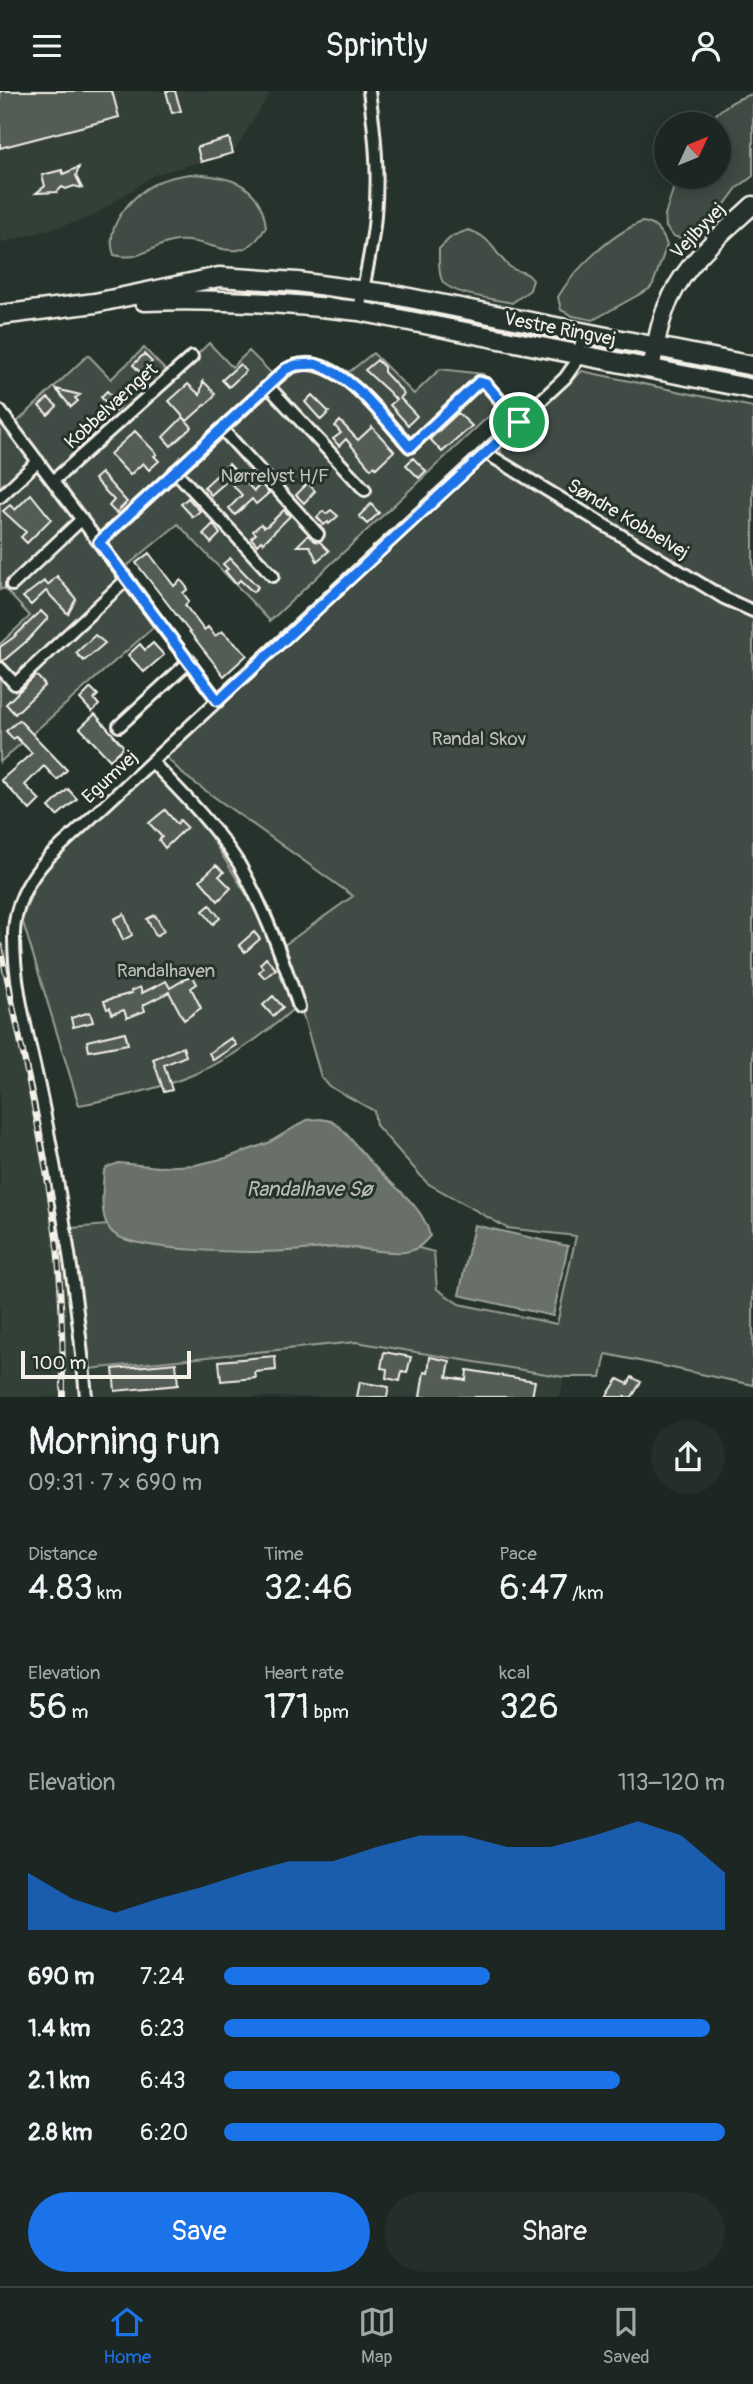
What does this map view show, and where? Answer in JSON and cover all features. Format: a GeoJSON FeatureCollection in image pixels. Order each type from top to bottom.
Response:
{"type":"FeatureCollection","features":[{"type":"Feature","properties":{"kind":"main road","name":"Vestre Ringvej"},"geometry":{"type":"LineString","coordinates":[[0,315],[95,303],[219,277],[297,282],[362,290],[753,366]]}},
{"type":"Feature","properties":{"kind":"main road","name":"Vestre Ringvej"},"geometry":{"type":"LineString","coordinates":[[95,303],[209,300],[359,311],[753,389]]}},
{"type":"Feature","properties":{"kind":"street"},"geometry":{"type":"LineString","coordinates":[[359,311],[375,218],[376,196],[377,162],[369,91]]}},
{"type":"Feature","properties":{"kind":"street","name":"Vejlbyvej"},"geometry":{"type":"LineString","coordinates":[[651,369],[669,300],[684,274],[703,251],[753,205]]}},
{"type":"Feature","properties":{"kind":"street","name":"Egumvej"},"geometry":{"type":"LineString","coordinates":[[86,1397],[70,1259],[20,997],[14,930],[26,886],[38,868],[565,378],[574,368],[580,354],[583,334]]}},
{"type":"Feature","properties":{"kind":"street","name":"Kobbelvænget"},"geometry":{"type":"LineString","coordinates":[[53,481],[192,356]]}},
{"type":"Feature","properties":{"kind":"street"},"geometry":{"type":"LineString","coordinates":[[99,542],[286,369],[296,365],[315,364],[333,369],[347,379],[410,447],[479,382],[486,384],[519,422]]}},
{"type":"Feature","properties":{"kind":"street"},"geometry":{"type":"LineString","coordinates":[[268,386],[365,490]]}},
{"type":"Feature","properties":{"kind":"street"},"geometry":{"type":"LineString","coordinates":[[0,411],[218,701]]}},
{"type":"Feature","properties":{"kind":"street"},"geometry":{"type":"LineString","coordinates":[[222,429],[318,534]]}},
{"type":"Feature","properties":{"kind":"street","name":"Søndre Kobbelvej"},"geometry":{"type":"LineString","coordinates":[[486,453],[724,598],[753,611]]}},
{"type":"Feature","properties":{"kind":"street"},"geometry":{"type":"LineString","coordinates":[[0,497],[38,461]]}},
{"type":"Feature","properties":{"kind":"street"},"geometry":{"type":"LineString","coordinates":[[175,471],[273,576]]}},
{"type":"Feature","properties":{"kind":"street"},"geometry":{"type":"LineString","coordinates":[[12,585],[82,519]]}},
{"type":"Feature","properties":{"kind":"street"},"geometry":{"type":"LineString","coordinates":[[0,668],[15,684],[127,579]]}},
{"type":"Feature","properties":{"kind":"street"},"geometry":{"type":"LineString","coordinates":[[119,726],[190,661]]}},
{"type":"Feature","properties":{"kind":"street"},"geometry":{"type":"LineString","coordinates":[[152,762],[192,803],[239,865],[274,935],[299,1007]]}},
{"type":"Feature","properties":{"kind":"shaded area"},"geometry":{"type":"Polygon","coordinates":[[[0,91],[271,91],[233,153],[154,175],[90,218],[0,243],[0,91]]]}},
{"type":"Feature","properties":{"kind":"shaded area"},"geometry":{"type":"Polygon","coordinates":[[[0,922],[53,1188],[73,1354],[79,1376],[89,1369],[356,1342],[564,1377],[560,1397],[0,1397],[0,922]]]}},
{"type":"Feature","properties":{"kind":"green space"},"geometry":{"type":"Polygon","coordinates":[[[753,94],[753,176],[737,188],[703,234],[683,239],[673,236],[666,227],[665,215],[673,189],[732,189],[732,112],[718,112],[753,94]]]}},
{"type":"Feature","properties":{"kind":"green space"},"geometry":{"type":"Polygon","coordinates":[[[190,174],[229,180],[250,191],[263,212],[266,227],[256,240],[246,248],[236,250],[177,241],[133,256],[114,255],[112,244],[116,222],[130,202],[158,182],[190,174]]]}},
{"type":"Feature","properties":{"kind":"green space"},"geometry":{"type":"Polygon","coordinates":[[[642,222],[651,224],[658,230],[667,245],[649,289],[593,320],[573,316],[561,310],[558,297],[584,264],[619,234],[642,222]]]}},
{"type":"Feature","properties":{"kind":"green space"},"geometry":{"type":"Polygon","coordinates":[[[468,230],[482,236],[510,267],[530,276],[533,280],[530,290],[512,303],[465,293],[443,282],[439,249],[452,236],[468,230]]]}},
{"type":"Feature","properties":{"kind":"green space","name":"Nørrelyst H/F"},"geometry":{"type":"Polygon","coordinates":[[[209,343],[232,367],[249,351],[272,374],[289,360],[329,362],[349,372],[373,353],[414,394],[440,369],[483,374],[507,399],[270,621],[178,524],[127,566],[164,618],[0,762],[0,644],[30,616],[4,588],[0,590],[0,415],[16,423],[88,355],[111,379],[144,348],[166,371],[188,351],[194,358],[209,343]]]}},
{"type":"Feature","properties":{"kind":"green space"},"geometry":{"type":"Polygon","coordinates":[[[582,371],[753,407],[753,607],[502,457],[500,448],[582,371]]]}},
{"type":"Feature","properties":{"kind":"green space","name":"Randal Skov"},"geometry":{"type":"Polygon","coordinates":[[[488,459],[712,596],[753,615],[753,1385],[606,1354],[601,1377],[564,1377],[356,1342],[89,1369],[72,1228],[108,1225],[112,1232],[286,1251],[338,1247],[403,1252],[419,1248],[434,1252],[437,1289],[459,1304],[557,1324],[576,1236],[507,1228],[427,1183],[376,1125],[374,1111],[329,1086],[321,1077],[283,946],[353,896],[185,776],[166,757],[488,459]]]}},
{"type":"Feature","properties":{"kind":"green space","name":"Randalhaven"},"geometry":{"type":"Polygon","coordinates":[[[152,769],[193,808],[248,897],[281,969],[292,1010],[242,1049],[193,1075],[140,1092],[79,1105],[22,919],[37,881],[57,858],[152,769]]]}},
{"type":"Feature","properties":{"kind":"water","name":"Randalhave Sø"},"geometry":{"type":"Polygon","coordinates":[[[321,1119],[340,1127],[417,1209],[430,1236],[421,1245],[404,1252],[340,1247],[271,1252],[196,1250],[169,1248],[125,1239],[108,1227],[102,1203],[104,1171],[107,1167],[119,1163],[159,1167],[195,1165],[226,1158],[268,1143],[307,1120],[321,1119]]]}},
{"type":"Feature","properties":{"kind":"water"},"geometry":{"type":"Polygon","coordinates":[[[474,1225],[568,1246],[553,1316],[459,1295],[474,1225]]]}},
{"type":"Feature","properties":{"kind":"building"},"geometry":{"type":"Polygon","coordinates":[[[0,91],[112,91],[119,117],[0,148],[0,91]]]}},
{"type":"Feature","properties":{"kind":"building"},"geometry":{"type":"Polygon","coordinates":[[[166,91],[175,91],[181,111],[172,113],[166,91]]]}},
{"type":"Feature","properties":{"kind":"building"},"geometry":{"type":"Polygon","coordinates":[[[229,138],[233,153],[201,162],[197,147],[229,138]]]}},
{"type":"Feature","properties":{"kind":"building"},"geometry":{"type":"Polygon","coordinates":[[[79,167],[76,176],[82,188],[62,187],[57,192],[36,193],[45,186],[42,175],[62,170],[63,174],[79,167]]]}},
{"type":"Feature","properties":{"kind":"building"},"geometry":{"type":"Polygon","coordinates":[[[144,354],[152,362],[141,373],[133,365],[144,354]]]}},
{"type":"Feature","properties":{"kind":"building"},"geometry":{"type":"Polygon","coordinates":[[[377,360],[404,394],[400,398],[417,416],[408,425],[390,405],[396,400],[365,370],[377,360]]]}},
{"type":"Feature","properties":{"kind":"building"},"geometry":{"type":"Polygon","coordinates":[[[240,364],[246,371],[229,387],[222,380],[240,364]]]}},
{"type":"Feature","properties":{"kind":"building"},"geometry":{"type":"Polygon","coordinates":[[[203,381],[215,393],[214,397],[187,421],[169,401],[188,384],[200,395],[203,381]]]}},
{"type":"Feature","properties":{"kind":"building"},"geometry":{"type":"Polygon","coordinates":[[[56,389],[80,395],[75,398],[78,401],[71,407],[56,389]]]}},
{"type":"Feature","properties":{"kind":"building"},"geometry":{"type":"Polygon","coordinates":[[[107,391],[121,405],[114,412],[101,397],[107,391]]]}},
{"type":"Feature","properties":{"kind":"building"},"geometry":{"type":"Polygon","coordinates":[[[312,395],[329,412],[321,420],[305,402],[312,395]]]}},
{"type":"Feature","properties":{"kind":"building"},"geometry":{"type":"Polygon","coordinates":[[[48,398],[57,406],[48,415],[39,406],[48,398]]]}},
{"type":"Feature","properties":{"kind":"building"},"geometry":{"type":"Polygon","coordinates":[[[458,413],[472,426],[442,452],[430,439],[458,413]]]}},
{"type":"Feature","properties":{"kind":"building"},"geometry":{"type":"Polygon","coordinates":[[[183,417],[192,427],[171,446],[163,437],[183,417]]]}},
{"type":"Feature","properties":{"kind":"building"},"geometry":{"type":"Polygon","coordinates":[[[340,421],[358,440],[372,427],[394,451],[376,468],[374,466],[371,469],[346,439],[339,446],[333,439],[341,433],[335,426],[340,421]]]}},
{"type":"Feature","properties":{"kind":"building"},"geometry":{"type":"Polygon","coordinates":[[[135,431],[157,454],[154,456],[159,461],[149,470],[143,463],[130,475],[110,454],[135,431]]]}},
{"type":"Feature","properties":{"kind":"building"},"geometry":{"type":"Polygon","coordinates":[[[413,458],[426,471],[419,478],[406,465],[413,458]]]}},
{"type":"Feature","properties":{"kind":"building"},"geometry":{"type":"Polygon","coordinates":[[[229,464],[254,491],[261,484],[269,493],[256,504],[252,499],[235,515],[229,508],[242,495],[228,480],[211,495],[204,487],[229,464]]]}},
{"type":"Feature","properties":{"kind":"building"},"geometry":{"type":"Polygon","coordinates":[[[101,473],[127,502],[116,513],[109,506],[114,500],[94,479],[101,473]]]}},
{"type":"Feature","properties":{"kind":"building"},"geometry":{"type":"Polygon","coordinates":[[[308,483],[315,491],[304,503],[296,495],[308,483]]]}},
{"type":"Feature","properties":{"kind":"building"},"geometry":{"type":"Polygon","coordinates":[[[31,494],[51,519],[27,543],[21,537],[26,532],[3,511],[10,505],[15,510],[31,494]]]}},
{"type":"Feature","properties":{"kind":"building"},"geometry":{"type":"Polygon","coordinates":[[[188,498],[200,511],[193,517],[181,504],[188,498]]]}},
{"type":"Feature","properties":{"kind":"building"},"geometry":{"type":"Polygon","coordinates":[[[371,504],[379,513],[367,524],[359,516],[371,504]]]}},
{"type":"Feature","properties":{"kind":"building"},"geometry":{"type":"Polygon","coordinates":[[[284,510],[290,516],[263,543],[261,541],[257,545],[251,538],[256,534],[253,531],[261,524],[267,526],[284,510]]]}},
{"type":"Feature","properties":{"kind":"building"},"geometry":{"type":"Polygon","coordinates":[[[331,510],[338,516],[324,525],[317,517],[323,511],[326,514],[331,510]]]}},
{"type":"Feature","properties":{"kind":"building"},"geometry":{"type":"Polygon","coordinates":[[[213,524],[220,534],[211,543],[203,534],[213,524]]]}},
{"type":"Feature","properties":{"kind":"building"},"geometry":{"type":"Polygon","coordinates":[[[308,535],[329,551],[317,561],[310,546],[297,546],[308,535]]]}},
{"type":"Feature","properties":{"kind":"building"},"geometry":{"type":"Polygon","coordinates":[[[149,553],[174,586],[181,580],[188,589],[183,593],[189,601],[185,605],[204,630],[208,627],[215,636],[222,631],[247,655],[224,676],[136,563],[149,553]]]}},
{"type":"Feature","properties":{"kind":"building"},"geometry":{"type":"Polygon","coordinates":[[[230,558],[258,587],[253,592],[240,580],[236,584],[225,571],[228,569],[223,564],[230,558]]]}},
{"type":"Feature","properties":{"kind":"building"},"geometry":{"type":"Polygon","coordinates":[[[57,576],[76,599],[68,614],[46,591],[31,605],[23,597],[44,581],[48,585],[57,576]]]}},
{"type":"Feature","properties":{"kind":"building"},"geometry":{"type":"Polygon","coordinates":[[[41,611],[48,618],[28,640],[3,661],[0,660],[0,647],[41,611]]]}},
{"type":"Feature","properties":{"kind":"building"},"geometry":{"type":"Polygon","coordinates":[[[95,635],[105,643],[84,661],[76,653],[95,635]]]}},
{"type":"Feature","properties":{"kind":"building"},"geometry":{"type":"Polygon","coordinates":[[[153,643],[164,655],[144,672],[128,655],[140,644],[145,650],[153,643]]]}},
{"type":"Feature","properties":{"kind":"building"},"geometry":{"type":"Polygon","coordinates":[[[35,676],[45,685],[15,714],[6,704],[35,676]]]}},
{"type":"Feature","properties":{"kind":"building"},"geometry":{"type":"Polygon","coordinates":[[[91,688],[98,695],[94,699],[99,705],[92,712],[80,699],[91,688]]]}},
{"type":"Feature","properties":{"kind":"building"},"geometry":{"type":"Polygon","coordinates":[[[95,714],[124,747],[110,760],[80,728],[95,714]]]}},
{"type":"Feature","properties":{"kind":"building"},"geometry":{"type":"Polygon","coordinates":[[[19,720],[67,770],[57,780],[44,766],[25,785],[40,800],[30,810],[1,780],[32,753],[6,731],[19,720]]]}},
{"type":"Feature","properties":{"kind":"building"},"geometry":{"type":"Polygon","coordinates":[[[68,789],[77,799],[57,816],[49,807],[68,789]]]}},
{"type":"Feature","properties":{"kind":"building"},"geometry":{"type":"Polygon","coordinates":[[[165,810],[177,824],[180,820],[187,827],[165,848],[159,840],[162,837],[149,823],[165,810]]]}},
{"type":"Feature","properties":{"kind":"building"},"geometry":{"type":"Polygon","coordinates":[[[216,865],[224,872],[219,876],[231,888],[218,901],[200,880],[216,865]]]}},
{"type":"Feature","properties":{"kind":"building"},"geometry":{"type":"Polygon","coordinates":[[[210,905],[220,918],[213,924],[203,911],[210,905]]]}},
{"type":"Feature","properties":{"kind":"building"},"geometry":{"type":"Polygon","coordinates":[[[124,914],[132,935],[123,940],[114,919],[124,914]]]}},
{"type":"Feature","properties":{"kind":"building"},"geometry":{"type":"Polygon","coordinates":[[[155,915],[164,931],[156,936],[147,919],[155,915]]]}},
{"type":"Feature","properties":{"kind":"building"},"geometry":{"type":"Polygon","coordinates":[[[254,932],[260,939],[245,952],[239,945],[254,932]]]}},
{"type":"Feature","properties":{"kind":"building"},"geometry":{"type":"Polygon","coordinates":[[[266,958],[276,969],[265,978],[259,972],[263,968],[260,964],[266,958]]]}},
{"type":"Feature","properties":{"kind":"building"},"geometry":{"type":"Polygon","coordinates":[[[192,975],[197,984],[191,988],[201,1008],[184,1020],[169,992],[143,1005],[145,1011],[127,1018],[124,1010],[112,1014],[104,1001],[132,993],[131,991],[140,987],[142,993],[166,981],[170,988],[192,975]]]}},
{"type":"Feature","properties":{"kind":"building"},"geometry":{"type":"Polygon","coordinates":[[[273,996],[283,1007],[273,1016],[263,1005],[273,996]]]}},
{"type":"Feature","properties":{"kind":"building"},"geometry":{"type":"Polygon","coordinates":[[[90,1012],[93,1022],[73,1027],[71,1018],[90,1012]]]}},
{"type":"Feature","properties":{"kind":"building"},"geometry":{"type":"Polygon","coordinates":[[[125,1032],[128,1044],[89,1051],[87,1041],[125,1032]]]}},
{"type":"Feature","properties":{"kind":"building"},"geometry":{"type":"Polygon","coordinates":[[[231,1038],[236,1045],[213,1060],[209,1053],[231,1038]]]}},
{"type":"Feature","properties":{"kind":"building"},"geometry":{"type":"Polygon","coordinates":[[[183,1047],[186,1056],[164,1065],[172,1090],[164,1092],[153,1059],[183,1047]]]}},
{"type":"Feature","properties":{"kind":"building"},"geometry":{"type":"Polygon","coordinates":[[[384,1352],[411,1357],[407,1373],[402,1372],[400,1381],[386,1378],[387,1369],[381,1368],[384,1352]]]}},
{"type":"Feature","properties":{"kind":"building"},"geometry":{"type":"Polygon","coordinates":[[[275,1356],[276,1370],[255,1372],[256,1378],[221,1381],[219,1361],[275,1356]]]}},
{"type":"Feature","properties":{"kind":"building"},"geometry":{"type":"Polygon","coordinates":[[[430,1357],[450,1361],[447,1377],[466,1380],[467,1370],[535,1381],[532,1397],[420,1397],[424,1372],[428,1373],[430,1357]]]}},
{"type":"Feature","properties":{"kind":"building"},"geometry":{"type":"Polygon","coordinates":[[[176,1363],[178,1385],[115,1391],[113,1369],[176,1363]]]}},
{"type":"Feature","properties":{"kind":"building"},"geometry":{"type":"Polygon","coordinates":[[[632,1377],[641,1382],[632,1397],[606,1397],[618,1379],[628,1384],[632,1377]]]}},
{"type":"Feature","properties":{"kind":"building"},"geometry":{"type":"Polygon","coordinates":[[[360,1382],[389,1387],[387,1397],[357,1397],[360,1382]]]}},
{"type":"Feature","properties":{"kind":"railway"},"geometry":{"type":"LineString","coordinates":[[0,946],[32,1096],[52,1209],[60,1285],[63,1397]]}},
{"type":"Feature","properties":{"kind":"route"},"geometry":{"type":"LineString","coordinates":[[315,364],[333,369],[347,379],[410,447],[479,382],[486,384],[519,422],[218,701],[99,542],[286,369],[296,365],[315,364]]}}]}
